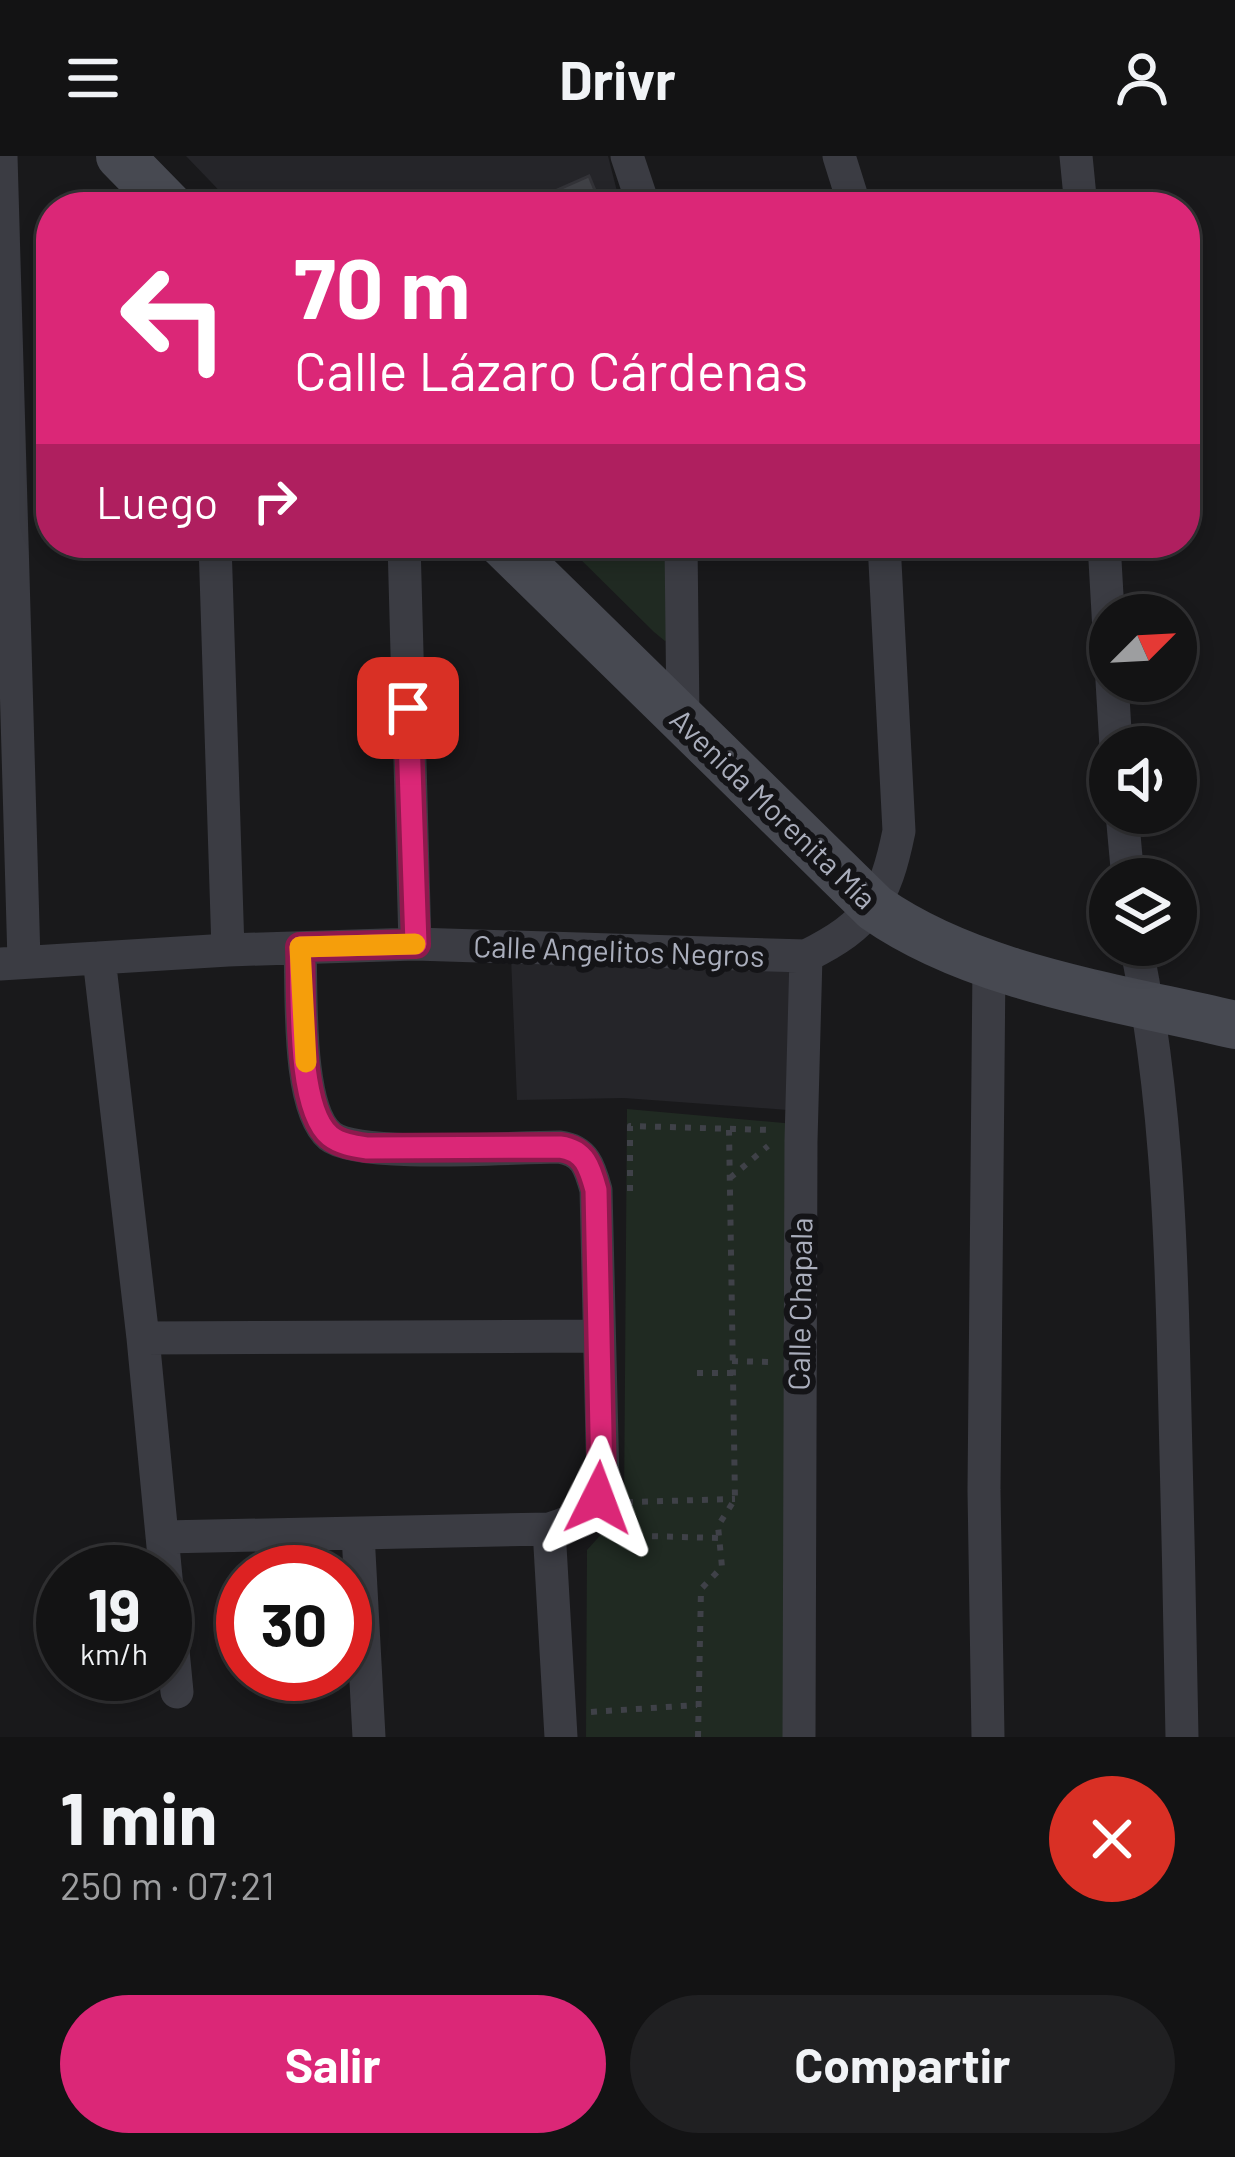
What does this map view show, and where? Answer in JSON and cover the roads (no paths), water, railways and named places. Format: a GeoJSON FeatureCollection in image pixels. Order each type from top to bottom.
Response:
{"type":"FeatureCollection","features":[{"type":"Feature","properties":{"kind":"street"},"geometry":{"type":"LineString","coordinates":[[1,156],[12,963]]}},
{"type":"Feature","properties":{"kind":"street"},"geometry":{"type":"LineString","coordinates":[[120,156],[155,192]]}},
{"type":"Feature","properties":{"kind":"street"},"geometry":{"type":"LineString","coordinates":[[627,156],[639,192]]}},
{"type":"Feature","properties":{"kind":"street"},"geometry":{"type":"LineString","coordinates":[[839,156],[850,192]]}},
{"type":"Feature","properties":{"kind":"street"},"geometry":{"type":"LineString","coordinates":[[1076,156],[1080,192]]}},
{"type":"Feature","properties":{"kind":"street"},"geometry":{"type":"LineString","coordinates":[[215,558],[227,950]]}},
{"type":"Feature","properties":{"kind":"street"},"geometry":{"type":"LineString","coordinates":[[404,558],[416,944]]}},
{"type":"Feature","properties":{"kind":"street","name":"Avenida Morenita Mía"},"geometry":{"type":"LineString","coordinates":[[517,558],[875,908],[935,945],[989,965],[1235,1025]]}},
{"type":"Feature","properties":{"kind":"street"},"geometry":{"type":"LineString","coordinates":[[681,558],[683,719]]}},
{"type":"Feature","properties":{"kind":"street"},"geometry":{"type":"LineString","coordinates":[[806,956],[854,929],[875,908],[891,872],[898,831],[885,558]]}},
{"type":"Feature","properties":{"kind":"street"},"geometry":{"type":"LineString","coordinates":[[1104,558],[1106,594]]}},
{"type":"Feature","properties":{"kind":"street","name":"Calle Angelitos Negros"},"geometry":{"type":"LineString","coordinates":[[12,963],[416,944],[806,956]]}},
{"type":"Feature","properties":{"kind":"street"},"geometry":{"type":"LineString","coordinates":[[164,1537],[549,1529],[590,1510],[602,1482],[596,1190],[586,1161],[571,1148],[367,1148],[329,1136],[319,1121],[307,1072],[300,947]]}},
{"type":"Feature","properties":{"kind":"street","name":"Calle Chapala"},"geometry":{"type":"LineString","coordinates":[[799,1737],[798,1400],[806,956]]}},
{"type":"Feature","properties":{"kind":"street"},"geometry":{"type":"LineString","coordinates":[[99,958],[165,1545]]}},
{"type":"Feature","properties":{"kind":"street"},"geometry":{"type":"LineString","coordinates":[[988,1737],[984,1466],[989,965]]}},
{"type":"Feature","properties":{"kind":"street"},"geometry":{"type":"LineString","coordinates":[[1140,966],[1163,1122],[1171,1231],[1182,1737]]}},
{"type":"Feature","properties":{"kind":"street"},"geometry":{"type":"LineString","coordinates":[[143,1338],[598,1336]]}},
{"type":"Feature","properties":{"kind":"street"},"geometry":{"type":"LineString","coordinates":[[549,1529],[574,1731]]}},
{"type":"Feature","properties":{"kind":"street"},"geometry":{"type":"LineString","coordinates":[[358,1534],[369,1737]]}}]}
